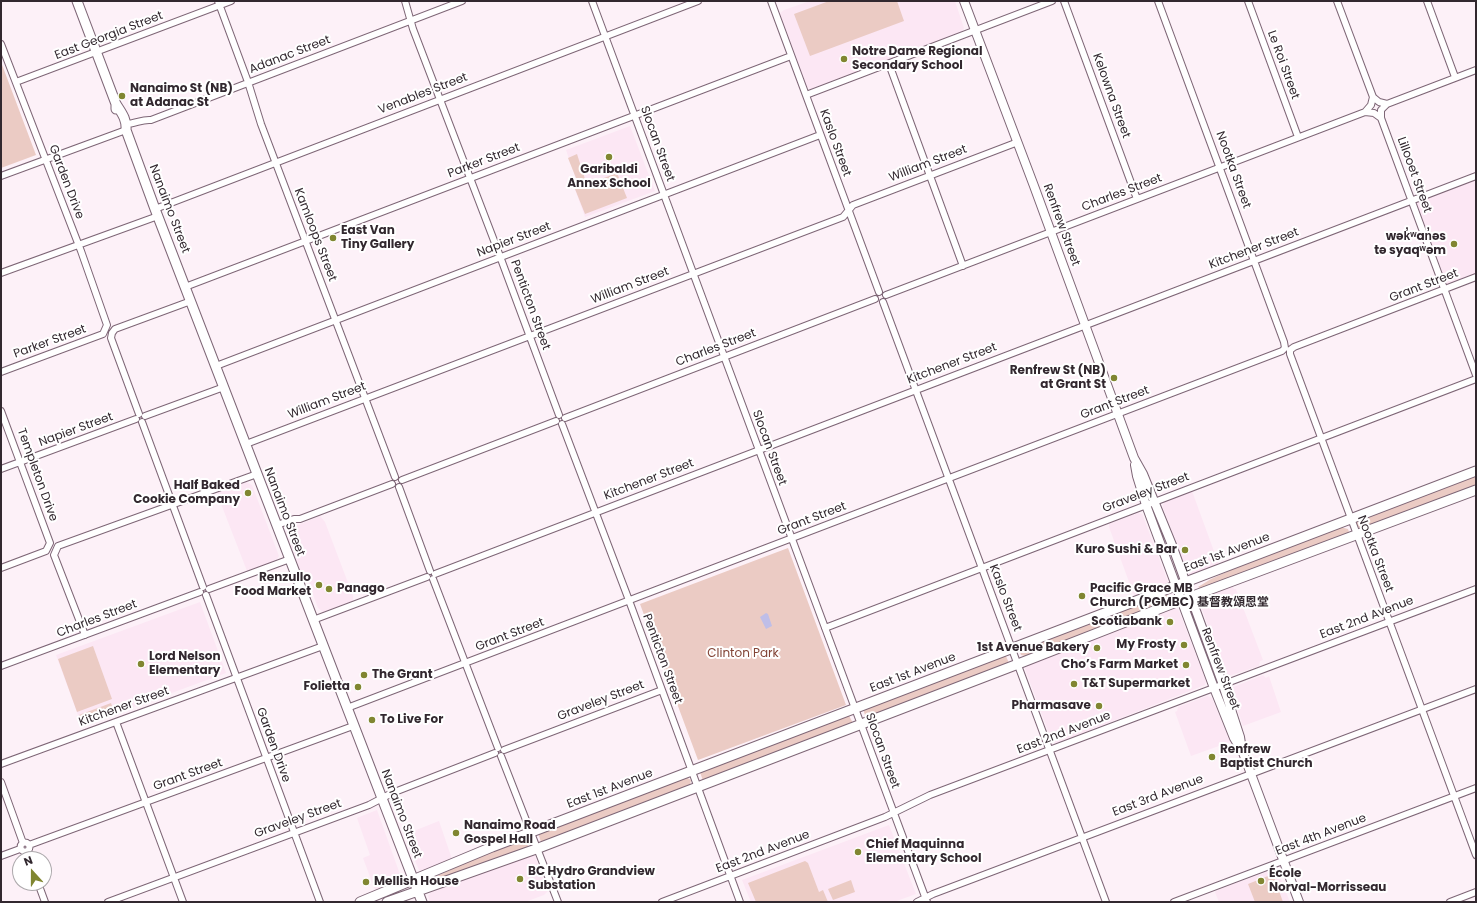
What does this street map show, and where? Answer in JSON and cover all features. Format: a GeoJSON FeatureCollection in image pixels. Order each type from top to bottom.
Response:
{"type":"FeatureCollection","features":[{"type":"Feature","properties":{"kind":"main road","name":"Nanaimo Street"},"geometry":{"type":"LineString","coordinates":[[77,1],[116,104],[120,126],[126,126],[157,212],[353,726],[422,902]]}},
{"type":"Feature","properties":{"kind":"main road","name":"East 1st Avenue"},"geometry":{"type":"LineString","coordinates":[[360,902],[492,847],[1476,471]]}},
{"type":"Feature","properties":{"kind":"main road"},"geometry":{"type":"LineString","coordinates":[[387,902],[536,849],[1182,600],[1476,490]]}},
{"type":"Feature","properties":{"kind":"street","name":"East Georgia Street"},"geometry":{"type":"LineString","coordinates":[[16,82],[97,53],[218,3],[231,1]]}},
{"type":"Feature","properties":{"kind":"street","name":"Penticton Street"},"geometry":{"type":"LineString","coordinates":[[405,1],[440,99],[530,336],[740,902]]}},
{"type":"Feature","properties":{"kind":"street","name":"Adanac Street"},"geometry":{"type":"LineString","coordinates":[[1,176],[45,160],[130,124],[144,119],[151,120],[462,1]]}},
{"type":"Feature","properties":{"kind":"street","name":"Slocan Street"},"geometry":{"type":"LineString","coordinates":[[592,1],[926,900]]}},
{"type":"Feature","properties":{"kind":"street","name":"Venables Street"},"geometry":{"type":"LineString","coordinates":[[1,273],[78,245],[275,163],[698,1]]}},
{"type":"Feature","properties":{"kind":"street","name":"Kaslo Street"},"geometry":{"type":"LineString","coordinates":[[771,1],[879,292]]}},
{"type":"Feature","properties":{"kind":"street","name":"Renfrew Street"},"geometry":{"type":"LineString","coordinates":[[964,1],[1018,142],[1117,414],[1134,458],[1155,501],[1186,582],[1223,685],[1240,736],[1242,750]]}},
{"type":"Feature","properties":{"kind":"street"},"geometry":{"type":"LineString","coordinates":[[806,95],[1052,1]]}},
{"type":"Feature","properties":{"kind":"street","name":"Kelowna Street"},"geometry":{"type":"LineString","coordinates":[[1064,1],[1137,198]]}},
{"type":"Feature","properties":{"kind":"street","name":"Nootka Street"},"geometry":{"type":"LineString","coordinates":[[1158,1],[1476,855]]}},
{"type":"Feature","properties":{"kind":"street","name":"Le Roi Street"},"geometry":{"type":"LineString","coordinates":[[1248,1],[1298,137]]}},
{"type":"Feature","properties":{"kind":"street"},"geometry":{"type":"LineString","coordinates":[[1337,1],[1373,97],[1379,102],[1387,104],[1476,70]]}},
{"type":"Feature","properties":{"kind":"street"},"geometry":{"type":"LineString","coordinates":[[1427,1],[1455,77]]}},
{"type":"Feature","properties":{"kind":"street","name":"Kamloops Street"},"geometry":{"type":"LineString","coordinates":[[218,3],[248,82],[275,163],[395,477]]}},
{"type":"Feature","properties":{"kind":"street","name":"Garden Drive"},"geometry":{"type":"LineString","coordinates":[[1,44],[78,245],[107,325],[106,330]]}},
{"type":"Feature","properties":{"kind":"street","name":"Parker Street"},"geometry":{"type":"LineString","coordinates":[[186,287],[791,56]]}},
{"type":"Feature","properties":{"kind":"street"},"geometry":{"type":"LineString","coordinates":[[889,64],[963,266]]}},
{"type":"Feature","properties":{"kind":"street","name":"Charles Street"},"geometry":{"type":"LineString","coordinates":[[1365,112],[1371,105],[1373,97]]}},
{"type":"Feature","properties":{"kind":"street","name":"Lillooet Street"},"geometry":{"type":"LineString","coordinates":[[1387,104],[1381,110],[1381,118],[1476,375]]}},
{"type":"Feature","properties":{"kind":"street","name":"Charles Street"},"geometry":{"type":"LineString","coordinates":[[886,295],[1365,112],[1374,113],[1381,118]]}},
{"type":"Feature","properties":{"kind":"street","name":"Napier Street"},"geometry":{"type":"LineString","coordinates":[[216,366],[820,135]]}},
{"type":"Feature","properties":{"kind":"street","name":"William Street"},"geometry":{"type":"LineString","coordinates":[[246,444],[843,217],[853,205],[1018,142]]}},
{"type":"Feature","properties":{"kind":"street","name":"Kitchener Street"},"geometry":{"type":"LineString","coordinates":[[313,620],[1476,176]]}},
{"type":"Feature","properties":{"kind":"street","name":"Grant Street"},"geometry":{"type":"LineString","coordinates":[[347,708],[1476,277]]}},
{"type":"Feature","properties":{"kind":"street"},"geometry":{"type":"LineString","coordinates":[[879,292],[884,292],[886,295],[886,299],[883,302],[877,302],[875,299],[875,296],[879,292]]}},
{"type":"Feature","properties":{"kind":"street","name":"Charles Street"},"geometry":{"type":"LineString","coordinates":[[402,480],[875,299]]}},
{"type":"Feature","properties":{"kind":"street","name":"Garden Drive"},"geometry":{"type":"LineString","coordinates":[[191,301],[116,329],[112,333],[112,338],[320,902]]}},
{"type":"Feature","properties":{"kind":"street","name":"Kaslo Street"},"geometry":{"type":"LineString","coordinates":[[883,302],[1106,902]]}},
{"type":"Feature","properties":{"kind":"street","name":"Parker Street"},"geometry":{"type":"LineString","coordinates":[[1,372],[103,334],[106,330]]}},
{"type":"Feature","properties":{"kind":"street","name":"Graveley Street"},"geometry":{"type":"LineString","coordinates":[[825,628],[1476,379]]}},
{"type":"Feature","properties":{"kind":"street","name":"Napier Street"},"geometry":{"type":"LineString","coordinates":[[1,469],[224,387]]}},
{"type":"Feature","properties":{"kind":"street","name":"Templeton Drive"},"geometry":{"type":"LineString","coordinates":[[1,411],[50,542],[46,551],[1,568]]}},
{"type":"Feature","properties":{"kind":"street","name":"Renfrew Street"},"geometry":{"type":"LineString","coordinates":[[1134,458],[1137,476],[1146,505],[1214,688],[1234,738],[1242,750],[1299,902]]}},
{"type":"Feature","properties":{"kind":"street"},"geometry":{"type":"LineString","coordinates":[[85,635],[54,555],[58,546],[257,474]]}},
{"type":"Feature","properties":{"kind":"street"},"geometry":{"type":"LineString","coordinates":[[392,484],[392,480],[395,477],[399,477],[402,480],[402,484],[399,487]]}},
{"type":"Feature","properties":{"kind":"street"},"geometry":{"type":"LineString","coordinates":[[277,525],[392,484]]}},
{"type":"Feature","properties":{"kind":"street"},"geometry":{"type":"LineString","coordinates":[[392,484],[395,487],[399,487]]}},
{"type":"Feature","properties":{"kind":"street"},"geometry":{"type":"LineString","coordinates":[[399,487],[431,575],[536,849],[558,902]]}},
{"type":"Feature","properties":{"kind":"street","name":"Charles Street"},"geometry":{"type":"LineString","coordinates":[[1,666],[290,559]]}},
{"type":"Feature","properties":{"kind":"street","name":"East 2nd Avenue"},"geometry":{"type":"LineString","coordinates":[[662,902],[893,812],[930,795],[1476,589]]}},
{"type":"Feature","properties":{"kind":"street","name":"Kitchener Street"},"geometry":{"type":"LineString","coordinates":[[1,764],[323,646]]}},
{"type":"Feature","properties":{"kind":"street","name":"East 3rd Avenue"},"geometry":{"type":"LineString","coordinates":[[917,902],[926,900],[931,894],[1476,688]]}},
{"type":"Feature","properties":{"kind":"street","name":"Graveley Street"},"geometry":{"type":"LineString","coordinates":[[108,902],[369,805],[381,798],[662,690]]}},
{"type":"Feature","properties":{"kind":"street"},"geometry":{"type":"LineString","coordinates":[[116,722],[183,902]]}},
{"type":"Feature","properties":{"kind":"street","name":"Grant Street"},"geometry":{"type":"LineString","coordinates":[[1,856],[353,726]]}},
{"type":"Feature","properties":{"kind":"street"},"geometry":{"type":"LineString","coordinates":[[1,782],[26,851]]}},
{"type":"Feature","properties":{"kind":"street","name":"East 4th Avenue"},"geometry":{"type":"LineString","coordinates":[[1174,902],[1476,788]]}},
{"type":"Feature","properties":{"kind":"street"},"geometry":{"type":"LineString","coordinates":[[41,891],[46,902]]}},
{"type":"Feature","properties":{"kind":"street"},"geometry":{"type":"LineString","coordinates":[[1450,902],[1476,892]]}},
{"type":"Feature","properties":{"kind":"shaded area","name":"Notre Dame Regional Secondary School"},"geometry":{"type":"Polygon","coordinates":[[[810,1],[955,1],[964,28],[962,32],[810,89],[806,86],[779,14],[784,10],[810,1]]]}},
{"type":"Feature","properties":{"kind":"shaded area"},"geometry":{"type":"Polygon","coordinates":[[[630,126],[655,191],[585,217],[574,187],[578,185],[566,150],[630,126]]]}},
{"type":"Feature","properties":{"kind":"shaded area","name":"wək̓ʷan̓əs tə syaqʷəm"},"geometry":{"type":"Polygon","coordinates":[[[1476,180],[1476,273],[1448,285],[1445,284],[1443,274],[1421,215],[1418,211],[1416,202],[1476,180]]]}},
{"type":"Feature","properties":{"kind":"shaded area"},"geometry":{"type":"Polygon","coordinates":[[[246,482],[252,485],[279,556],[276,561],[247,571],[218,496],[218,492],[246,482]]]}},
{"type":"Feature","properties":{"kind":"shaded area"},"geometry":{"type":"Polygon","coordinates":[[[1192,491],[1219,565],[1191,575],[1188,573],[1163,508],[1163,504],[1167,500],[1192,491]]]}},
{"type":"Feature","properties":{"kind":"shaded area"},"geometry":{"type":"Polygon","coordinates":[[[1138,513],[1142,514],[1143,516],[1168,582],[1166,585],[1137,597],[1133,593],[1109,524],[1138,513]]]}},
{"type":"Feature","properties":{"kind":"shaded area"},"geometry":{"type":"Polygon","coordinates":[[[320,516],[325,522],[353,596],[353,601],[323,612],[318,608],[305,573],[300,570],[286,530],[288,527],[295,524],[298,525],[320,516]]]}},
{"type":"Feature","properties":{"kind":"shaded area"},"geometry":{"type":"Polygon","coordinates":[[[1232,586],[1236,589],[1263,660],[1260,661],[1259,666],[1229,676],[1225,673],[1199,601],[1202,597],[1232,586]]]}},
{"type":"Feature","properties":{"kind":"shaded area","name":"Lord Nelson Elementary"},"geometry":{"type":"Polygon","coordinates":[[[200,602],[226,673],[82,726],[56,655],[200,602]]]}},
{"type":"Feature","properties":{"kind":"shaded area"},"geometry":{"type":"Polygon","coordinates":[[[1173,608],[1179,611],[1206,681],[1205,685],[1057,743],[1052,742],[1025,669],[1025,665],[1173,608]]]}},
{"type":"Feature","properties":{"kind":"shaded area"},"geometry":{"type":"Polygon","coordinates":[[[1263,675],[1266,678],[1269,676],[1281,712],[1243,726],[1231,688],[1263,675]]]}},
{"type":"Feature","properties":{"kind":"shaded area"},"geometry":{"type":"Polygon","coordinates":[[[1207,696],[1212,698],[1230,742],[1191,756],[1175,712],[1177,711],[1178,707],[1207,696]]]}},
{"type":"Feature","properties":{"kind":"shaded area"},"geometry":{"type":"Polygon","coordinates":[[[377,810],[402,880],[376,893],[363,858],[370,855],[357,818],[377,810]]]}},
{"type":"Feature","properties":{"kind":"shaded area"},"geometry":{"type":"Polygon","coordinates":[[[439,821],[452,859],[423,870],[419,870],[404,835],[439,821]]]}},
{"type":"Feature","properties":{"kind":"shaded area","name":"Chief Maquinna Elementary School"},"geometry":{"type":"Polygon","coordinates":[[[889,825],[916,894],[894,902],[751,902],[742,880],[889,825]]]}},
{"type":"Feature","properties":{"kind":"shaded area"},"geometry":{"type":"Polygon","coordinates":[[[529,854],[535,856],[548,891],[544,895],[525,902],[430,902],[428,896],[431,892],[529,854]]]}},
{"type":"Feature","properties":{"kind":"shaded area","name":"École Norval-Morrisseau"},"geometry":{"type":"Polygon","coordinates":[[[1275,869],[1278,872],[1290,902],[1219,902],[1215,892],[1217,890],[1275,869]]]}},
{"type":"Feature","properties":{"kind":"green space"},"geometry":{"type":"Polygon","coordinates":[[[829,1],[897,1],[904,21],[810,56],[794,14],[829,1]]]}},
{"type":"Feature","properties":{"kind":"green space"},"geometry":{"type":"Polygon","coordinates":[[[1,62],[36,155],[1,168],[1,62]]]}},
{"type":"Feature","properties":{"kind":"green space"},"geometry":{"type":"Polygon","coordinates":[[[577,154],[585,179],[584,183],[582,184],[578,183],[568,158],[577,154]]]}},
{"type":"Feature","properties":{"kind":"green space"},"geometry":{"type":"Polygon","coordinates":[[[617,173],[627,198],[585,214],[575,189],[617,173]]]}},
{"type":"Feature","properties":{"kind":"green space"},"geometry":{"type":"Polygon","coordinates":[[[1476,475],[1476,486],[1361,529],[1357,526],[1358,520],[1476,475]]]}},
{"type":"Feature","properties":{"kind":"green space"},"geometry":{"type":"Polygon","coordinates":[[[1340,527],[1348,529],[1348,534],[1213,586],[1198,587],[1211,579],[1264,555],[1340,527]]]}},
{"type":"Feature","properties":{"kind":"green space","name":"Clinton Park"},"geometry":{"type":"Polygon","coordinates":[[[788,548],[846,705],[698,760],[640,604],[788,548]]]}},
{"type":"Feature","properties":{"kind":"green space"},"geometry":{"type":"Polygon","coordinates":[[[1160,595],[1169,596],[1145,609],[1033,655],[1021,655],[1019,649],[1160,595]]]}},
{"type":"Feature","properties":{"kind":"green space"},"geometry":{"type":"Polygon","coordinates":[[[93,646],[112,699],[77,712],[58,659],[93,646]]]}},
{"type":"Feature","properties":{"kind":"green space"},"geometry":{"type":"Polygon","coordinates":[[[1005,654],[1009,663],[866,718],[863,709],[1005,654]]]}},
{"type":"Feature","properties":{"kind":"green space"},"geometry":{"type":"Polygon","coordinates":[[[111,703],[114,712],[82,724],[79,715],[111,703]]]}},
{"type":"Feature","properties":{"kind":"green space"},"geometry":{"type":"Polygon","coordinates":[[[848,714],[853,723],[703,781],[700,772],[848,714]]]}},
{"type":"Feature","properties":{"kind":"green space"},"geometry":{"type":"Polygon","coordinates":[[[686,777],[691,780],[690,785],[541,842],[538,833],[686,777]]]}},
{"type":"Feature","properties":{"kind":"green space"},"geometry":{"type":"Polygon","coordinates":[[[525,839],[529,844],[526,848],[428,884],[426,881],[472,860],[525,839]]]}},
{"type":"Feature","properties":{"kind":"green space"},"geometry":{"type":"Polygon","coordinates":[[[805,861],[808,863],[819,892],[823,890],[828,902],[756,902],[748,883],[805,861]]]}},
{"type":"Feature","properties":{"kind":"green space"},"geometry":{"type":"Polygon","coordinates":[[[1273,874],[1283,902],[1255,902],[1248,884],[1273,874]]]}},
{"type":"Feature","properties":{"kind":"green space"},"geometry":{"type":"Polygon","coordinates":[[[851,880],[855,892],[833,900],[828,889],[851,880]]]}},
{"type":"Feature","properties":{"kind":"water"},"geometry":{"type":"Polygon","coordinates":[[[766,613],[768,614],[772,626],[766,629],[760,617],[766,613]]]}},
{"type":"Feature","properties":{"kind":"place","name":"Notre Dame Regional Secondary School"},"geometry":{"type":"Point","coordinates":[844,59]}},
{"type":"Feature","properties":{"kind":"place","name":"Nanaimo St (NB) at Adanac St"},"geometry":{"type":"Point","coordinates":[122,96]}},
{"type":"Feature","properties":{"kind":"place","name":"Garibaldi Annex School"},"geometry":{"type":"Point","coordinates":[609,157]}},
{"type":"Feature","properties":{"kind":"place","name":"East Van Tiny Gallery"},"geometry":{"type":"Point","coordinates":[333,238]}},
{"type":"Feature","properties":{"kind":"place","name":"wək̓ʷan̓əs tə syaqʷəm"},"geometry":{"type":"Point","coordinates":[1454,244]}},
{"type":"Feature","properties":{"kind":"place","name":"Renfrew St (NB) at Grant St"},"geometry":{"type":"Point","coordinates":[1114,378]}},
{"type":"Feature","properties":{"kind":"place","name":"Half Baked Cookie Company"},"geometry":{"type":"Point","coordinates":[248,493]}},
{"type":"Feature","properties":{"kind":"place","name":"Kuro Sushi & Bar"},"geometry":{"type":"Point","coordinates":[1185,550]}},
{"type":"Feature","properties":{"kind":"place","name":"Renzullo Food Market"},"geometry":{"type":"Point","coordinates":[319,585]}},
{"type":"Feature","properties":{"kind":"place","name":"Panago"},"geometry":{"type":"Point","coordinates":[329,589]}},
{"type":"Feature","properties":{"kind":"place","name":"Pacific Grace MB Church (PGMBC) 基督教頌恩堂"},"geometry":{"type":"Point","coordinates":[1082,596]}},
{"type":"Feature","properties":{"kind":"place","name":"Scotiabank"},"geometry":{"type":"Point","coordinates":[1170,622]}},
{"type":"Feature","properties":{"kind":"place","name":"My Frosty"},"geometry":{"type":"Point","coordinates":[1184,645]}},
{"type":"Feature","properties":{"kind":"place","name":"1st Avenue Bakery"},"geometry":{"type":"Point","coordinates":[1097,648]}},
{"type":"Feature","properties":{"kind":"place","name":"Lord Nelson Elementary"},"geometry":{"type":"Point","coordinates":[141,664]}},
{"type":"Feature","properties":{"kind":"place","name":"Cho’s Farm Market"},"geometry":{"type":"Point","coordinates":[1186,665]}},
{"type":"Feature","properties":{"kind":"place","name":"The Grant"},"geometry":{"type":"Point","coordinates":[364,675]}},
{"type":"Feature","properties":{"kind":"place","name":"T&T Supermarket"},"geometry":{"type":"Point","coordinates":[1074,684]}},
{"type":"Feature","properties":{"kind":"place","name":"Folietta"},"geometry":{"type":"Point","coordinates":[358,687]}},
{"type":"Feature","properties":{"kind":"place","name":"Pharmasave"},"geometry":{"type":"Point","coordinates":[1099,706]}},
{"type":"Feature","properties":{"kind":"place","name":"To Live For"},"geometry":{"type":"Point","coordinates":[372,720]}},
{"type":"Feature","properties":{"kind":"place","name":"Renfrew Baptist Church"},"geometry":{"type":"Point","coordinates":[1212,757]}},
{"type":"Feature","properties":{"kind":"place","name":"Nanaimo Road Gospel Hall"},"geometry":{"type":"Point","coordinates":[456,833]}},
{"type":"Feature","properties":{"kind":"place","name":"Chief Maquinna Elementary School"},"geometry":{"type":"Point","coordinates":[858,852]}},
{"type":"Feature","properties":{"kind":"place","name":"BC Hydro Grandview Substation"},"geometry":{"type":"Point","coordinates":[520,879]}},
{"type":"Feature","properties":{"kind":"place","name":"École Norval-Morrisseau"},"geometry":{"type":"Point","coordinates":[1261,881]}},
{"type":"Feature","properties":{"kind":"place","name":"Mellish House"},"geometry":{"type":"Point","coordinates":[366,882]}}]}
